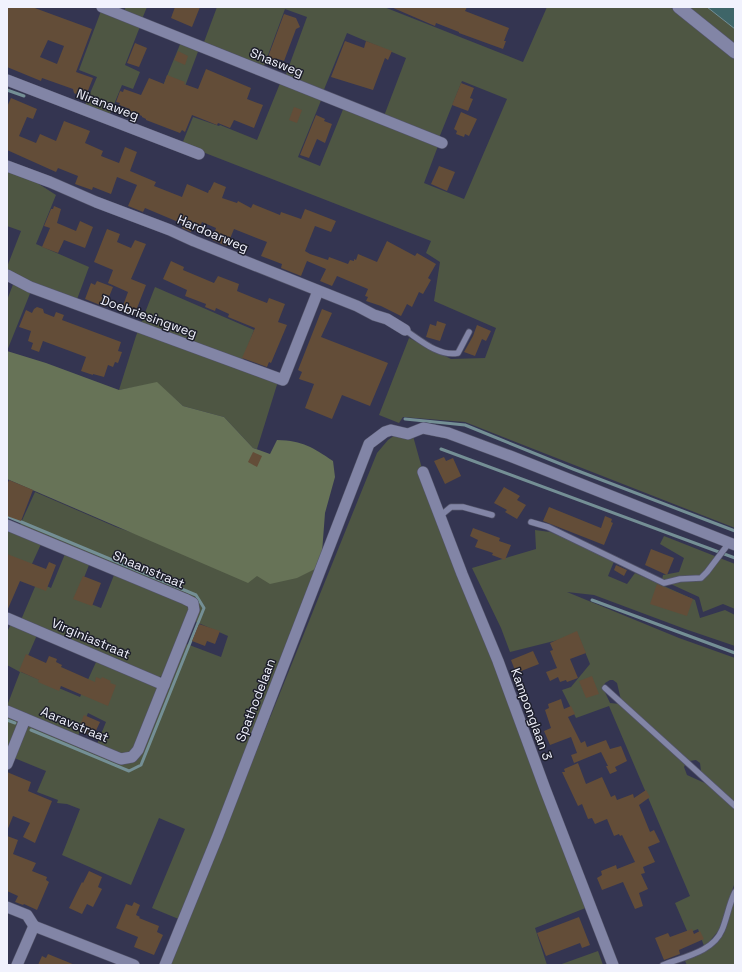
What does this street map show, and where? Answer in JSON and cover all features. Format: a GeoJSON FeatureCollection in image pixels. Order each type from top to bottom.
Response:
{"type":"FeatureCollection","features":[{"type":"Feature","properties":{"kind":"street","name":"Shasweg"},"geometry":{"type":"LineString","coordinates":[[102,7],[442,143]]}},
{"type":"Feature","properties":{"kind":"street"},"geometry":{"type":"LineString","coordinates":[[679,7],[735,52]]}},
{"type":"Feature","properties":{"kind":"street","name":"Niranaweg"},"geometry":{"type":"LineString","coordinates":[[7,80],[199,154]]}},
{"type":"Feature","properties":{"kind":"street","name":"Hardoarweg"},"geometry":{"type":"LineString","coordinates":[[7,166],[357,306],[374,315],[387,319],[405,330]]}},
{"type":"Feature","properties":{"kind":"street","name":"Doebriesingweg"},"geometry":{"type":"LineString","coordinates":[[7,275],[30,287],[283,380],[318,291]]}},
{"type":"Feature","properties":{"kind":"street","name":"Spathodelaan"},"geometry":{"type":"LineString","coordinates":[[166,965],[218,835],[369,444],[385,432],[391,430],[408,434],[422,428],[448,433],[732,544]]}},
{"type":"Feature","properties":{"kind":"street","name":"Kamponglaan 3"},"geometry":{"type":"LineString","coordinates":[[423,472],[462,574],[498,661],[545,789],[613,965]]}},
{"type":"Feature","properties":{"kind":"street","name":"Shaanstraat"},"geometry":{"type":"LineString","coordinates":[[7,525],[193,603],[194,610],[138,750],[132,757]]}},
{"type":"Feature","properties":{"kind":"street","name":"Virginiastraat"},"geometry":{"type":"LineString","coordinates":[[7,618],[164,685]]}},
{"type":"Feature","properties":{"kind":"street","name":"Aaravstraat"},"geometry":{"type":"LineString","coordinates":[[7,711],[121,759],[132,757]]}},
{"type":"Feature","properties":{"kind":"street"},"geometry":{"type":"LineString","coordinates":[[7,764],[25,719]]}},
{"type":"Feature","properties":{"kind":"street"},"geometry":{"type":"LineString","coordinates":[[7,907],[27,915],[34,926],[134,965]]}},
{"type":"Feature","properties":{"kind":"street"},"geometry":{"type":"LineString","coordinates":[[17,965],[34,926]]}},
{"type":"Feature","properties":{"kind":"lane"},"geometry":{"type":"LineString","coordinates":[[405,330],[430,347],[450,355],[458,353],[469,332]]}},
{"type":"Feature","properties":{"kind":"lane"},"geometry":{"type":"LineString","coordinates":[[440,516],[451,507],[463,507],[492,515]]}},
{"type":"Feature","properties":{"kind":"lane"},"geometry":{"type":"LineString","coordinates":[[531,522],[548,527],[664,583],[680,579],[701,578],[732,544]]}},
{"type":"Feature","properties":{"kind":"lane"},"geometry":{"type":"LineString","coordinates":[[605,688],[735,806]]}},
{"type":"Feature","properties":{"kind":"lane"},"geometry":{"type":"LineString","coordinates":[[663,965],[703,950],[718,937],[722,930],[735,892]]}},
{"type":"Feature","properties":{"kind":"shaded area"},"geometry":{"type":"Polygon","coordinates":[[[126,7],[147,7],[142,19],[124,11],[126,7]]]}},
{"type":"Feature","properties":{"kind":"shaded area"},"geometry":{"type":"Polygon","coordinates":[[[217,7],[384,7],[523,62],[547,7],[670,7],[735,59],[735,528],[465,422],[403,417],[399,423],[379,415],[409,338],[451,359],[485,358],[496,328],[434,301],[440,262],[426,253],[431,241],[182,144],[193,117],[219,126],[220,125],[257,140],[281,81],[322,98],[298,157],[320,166],[344,107],[438,146],[424,183],[464,199],[507,99],[462,81],[439,138],[384,116],[406,58],[347,33],[323,92],[285,77],[307,17],[285,9],[264,66],[204,42],[217,7]]]}},
{"type":"Feature","properties":{"kind":"shaded area"},"geometry":{"type":"Polygon","coordinates":[[[689,7],[707,7],[735,29],[735,45],[689,7]]]}},
{"type":"Feature","properties":{"kind":"shaded area"},"geometry":{"type":"Polygon","coordinates":[[[707,7],[735,7],[735,29],[707,7]]]}},
{"type":"Feature","properties":{"kind":"shaded area"},"geometry":{"type":"Polygon","coordinates":[[[101,11],[141,24],[125,65],[140,72],[133,89],[122,85],[110,114],[85,105],[97,77],[79,70],[101,11]]]}},
{"type":"Feature","properties":{"kind":"shaded area"},"geometry":{"type":"Polygon","coordinates":[[[181,42],[199,49],[178,105],[158,98],[181,42]]]}},
{"type":"Feature","properties":{"kind":"shaded area"},"geometry":{"type":"Polygon","coordinates":[[[7,170],[28,177],[56,195],[36,244],[89,267],[76,302],[7,273],[7,267],[21,231],[7,226],[7,170]]]}},
{"type":"Feature","properties":{"kind":"shaded area"},"geometry":{"type":"Polygon","coordinates":[[[14,282],[31,291],[7,351],[7,300],[14,282]]]}},
{"type":"Feature","properties":{"kind":"shaded area"},"geometry":{"type":"Polygon","coordinates":[[[155,287],[254,330],[242,361],[280,375],[257,449],[253,448],[224,417],[183,406],[157,383],[119,390],[136,336],[155,287]]]}},
{"type":"Feature","properties":{"kind":"shaded area"},"geometry":{"type":"Polygon","coordinates":[[[7,351],[46,363],[119,390],[157,382],[183,406],[224,417],[253,448],[270,454],[277,440],[301,443],[313,448],[333,461],[335,477],[325,513],[321,566],[297,578],[270,584],[257,576],[248,583],[7,479],[7,351]]]}},
{"type":"Feature","properties":{"kind":"shaded area"},"geometry":{"type":"Polygon","coordinates":[[[395,435],[413,436],[428,490],[588,907],[535,928],[547,965],[170,965],[377,453],[388,440],[395,435]]]}},
{"type":"Feature","properties":{"kind":"shaded area"},"geometry":{"type":"Polygon","coordinates":[[[35,492],[116,527],[257,576],[321,566],[181,920],[152,908],[185,829],[159,818],[131,885],[62,855],[80,809],[67,804],[57,803],[58,800],[37,792],[46,771],[7,755],[7,715],[130,763],[136,761],[139,757],[184,643],[221,657],[228,636],[194,621],[197,606],[20,525],[35,492]]]}},
{"type":"Feature","properties":{"kind":"shaded area"},"geometry":{"type":"Polygon","coordinates":[[[7,530],[41,544],[26,577],[7,569],[7,530]]]}},
{"type":"Feature","properties":{"kind":"shaded area"},"geometry":{"type":"Polygon","coordinates":[[[535,530],[550,532],[615,559],[608,576],[627,584],[635,573],[695,600],[700,618],[725,610],[735,615],[735,646],[594,595],[567,592],[679,638],[735,658],[735,803],[703,775],[700,763],[696,760],[689,761],[621,700],[617,683],[610,680],[605,683],[603,688],[610,703],[620,704],[685,765],[684,767],[687,775],[707,784],[735,809],[735,882],[719,930],[704,946],[698,929],[688,933],[675,903],[690,896],[609,706],[576,718],[562,690],[571,687],[590,664],[578,635],[510,652],[501,628],[472,568],[536,549],[535,530]]]}},
{"type":"Feature","properties":{"kind":"shaded area"},"geometry":{"type":"Polygon","coordinates":[[[664,536],[735,564],[735,609],[723,604],[703,612],[699,597],[662,580],[663,575],[679,572],[684,558],[660,544],[664,536]]]}},
{"type":"Feature","properties":{"kind":"shaded area"},"geometry":{"type":"Polygon","coordinates":[[[65,554],[89,565],[76,598],[101,608],[114,575],[185,603],[189,614],[162,676],[156,678],[21,620],[37,582],[51,588],[65,554]]]}},
{"type":"Feature","properties":{"kind":"shaded area"},"geometry":{"type":"Polygon","coordinates":[[[11,624],[37,635],[21,672],[80,697],[97,660],[156,687],[157,691],[132,752],[122,755],[97,744],[106,722],[88,713],[78,736],[7,706],[20,672],[7,665],[7,632],[11,624]]]}},
{"type":"Feature","properties":{"kind":"shaded area"},"geometry":{"type":"Polygon","coordinates":[[[735,897],[735,965],[687,965],[684,959],[708,949],[722,937],[735,897]]]}},
{"type":"Feature","properties":{"kind":"shaded area"},"geometry":{"type":"Polygon","coordinates":[[[598,951],[603,965],[559,965],[598,951]]]}},
{"type":"Feature","properties":{"kind":"building"},"geometry":{"type":"Polygon","coordinates":[[[7,7],[32,7],[92,29],[76,72],[93,78],[87,93],[78,95],[74,93],[73,89],[42,78],[41,81],[7,67],[7,7]],[[48,40],[40,57],[57,64],[64,46],[48,40]]]}},
{"type":"Feature","properties":{"kind":"building"},"geometry":{"type":"Polygon","coordinates":[[[175,7],[200,7],[192,27],[171,18],[175,7]]]}},
{"type":"Feature","properties":{"kind":"building"},"geometry":{"type":"Polygon","coordinates":[[[391,7],[467,7],[465,11],[509,28],[504,41],[506,41],[503,49],[436,23],[435,26],[391,7]]]}},
{"type":"Feature","properties":{"kind":"building"},"geometry":{"type":"Polygon","coordinates":[[[284,14],[296,18],[300,27],[296,29],[284,61],[278,59],[277,61],[268,57],[284,14]]]}},
{"type":"Feature","properties":{"kind":"building"},"geometry":{"type":"Polygon","coordinates":[[[345,41],[364,48],[366,41],[392,51],[388,60],[385,58],[373,90],[331,77],[345,41]]]}},
{"type":"Feature","properties":{"kind":"building"},"geometry":{"type":"Polygon","coordinates":[[[135,43],[147,48],[139,67],[127,63],[135,43]]]}},
{"type":"Feature","properties":{"kind":"building"},"geometry":{"type":"Polygon","coordinates":[[[178,51],[188,56],[185,65],[174,60],[178,51]]]}},
{"type":"Feature","properties":{"kind":"building"},"geometry":{"type":"Polygon","coordinates":[[[206,69],[251,88],[247,99],[263,105],[254,128],[234,120],[230,128],[218,123],[217,125],[192,115],[185,132],[182,130],[180,133],[146,120],[142,116],[129,111],[130,109],[119,105],[120,103],[116,102],[120,91],[123,92],[124,89],[141,95],[149,78],[164,84],[167,75],[185,82],[184,84],[198,89],[206,69]]]}},
{"type":"Feature","properties":{"kind":"building"},"geometry":{"type":"Polygon","coordinates":[[[461,83],[474,88],[470,98],[473,99],[468,111],[452,105],[461,83]]]}},
{"type":"Feature","properties":{"kind":"building"},"geometry":{"type":"Polygon","coordinates":[[[11,98],[37,109],[33,119],[27,117],[19,136],[36,143],[40,134],[56,141],[64,121],[90,131],[85,143],[103,151],[101,156],[119,163],[125,147],[137,152],[130,171],[156,182],[154,186],[182,197],[187,184],[208,193],[214,182],[226,187],[222,198],[237,203],[238,201],[251,208],[253,204],[280,215],[281,212],[301,219],[305,209],[336,221],[331,232],[315,226],[305,251],[310,254],[328,260],[329,257],[348,264],[350,260],[356,260],[358,254],[377,262],[387,241],[415,256],[417,253],[436,264],[428,278],[431,280],[423,294],[419,292],[412,307],[407,304],[401,316],[381,306],[366,301],[368,297],[365,296],[368,289],[337,276],[332,286],[320,281],[326,269],[307,261],[301,276],[281,268],[282,264],[261,256],[267,242],[234,229],[227,246],[212,240],[216,228],[202,222],[198,231],[192,229],[191,232],[182,228],[183,224],[145,208],[143,212],[128,206],[137,185],[117,177],[111,194],[93,187],[92,190],[75,184],[78,176],[58,168],[56,172],[7,150],[7,107],[11,98]]]}},
{"type":"Feature","properties":{"kind":"building"},"geometry":{"type":"Polygon","coordinates":[[[294,107],[302,110],[297,123],[289,120],[294,107]]]}},
{"type":"Feature","properties":{"kind":"building"},"geometry":{"type":"Polygon","coordinates":[[[461,112],[477,119],[469,136],[465,134],[464,137],[456,134],[457,131],[454,129],[461,112]]]}},
{"type":"Feature","properties":{"kind":"building"},"geometry":{"type":"Polygon","coordinates":[[[316,115],[325,119],[324,121],[332,124],[325,143],[317,139],[309,158],[300,155],[316,115]]]}},
{"type":"Feature","properties":{"kind":"building"},"geometry":{"type":"Polygon","coordinates":[[[439,166],[455,172],[447,191],[431,184],[439,166]]]}},
{"type":"Feature","properties":{"kind":"building"},"geometry":{"type":"Polygon","coordinates":[[[54,206],[61,209],[57,223],[76,231],[80,221],[93,227],[85,248],[64,240],[58,253],[42,247],[50,228],[44,226],[51,209],[53,209],[54,206]]]}},
{"type":"Feature","properties":{"kind":"building"},"geometry":{"type":"Polygon","coordinates":[[[107,229],[120,234],[117,242],[131,248],[135,240],[146,244],[131,279],[146,285],[134,316],[121,311],[128,292],[108,283],[113,270],[94,262],[107,229]]]}},
{"type":"Feature","properties":{"kind":"building"},"geometry":{"type":"Polygon","coordinates":[[[171,261],[184,267],[183,270],[214,283],[218,276],[239,284],[237,291],[267,303],[269,298],[285,304],[278,322],[287,325],[271,363],[269,362],[267,367],[242,358],[255,328],[228,317],[229,314],[216,308],[215,311],[205,307],[206,304],[185,296],[187,290],[163,279],[171,261]]]}},
{"type":"Feature","properties":{"kind":"building"},"geometry":{"type":"Polygon","coordinates":[[[97,281],[113,287],[105,307],[85,299],[91,283],[95,285],[97,281]]]}},
{"type":"Feature","properties":{"kind":"building"},"geometry":{"type":"Polygon","coordinates":[[[37,307],[43,309],[44,313],[54,317],[56,312],[64,315],[62,320],[121,342],[118,351],[122,352],[118,363],[115,362],[113,367],[108,365],[104,377],[81,371],[86,357],[43,341],[39,352],[31,349],[33,343],[28,341],[31,331],[19,327],[26,310],[32,313],[37,307]]]}},
{"type":"Feature","properties":{"kind":"building"},"geometry":{"type":"Polygon","coordinates":[[[322,309],[332,313],[321,337],[388,363],[370,406],[342,395],[332,419],[305,408],[314,384],[299,379],[302,372],[298,370],[322,309]]]}},
{"type":"Feature","properties":{"kind":"building"},"geometry":{"type":"Polygon","coordinates":[[[437,321],[446,324],[440,341],[426,337],[430,324],[436,326],[437,321]]]}},
{"type":"Feature","properties":{"kind":"building"},"geometry":{"type":"Polygon","coordinates":[[[477,325],[491,331],[486,341],[482,339],[475,356],[464,352],[477,325]]]}},
{"type":"Feature","properties":{"kind":"building"},"geometry":{"type":"Polygon","coordinates":[[[253,452],[262,456],[257,467],[248,462],[253,452]]]}},
{"type":"Feature","properties":{"kind":"building"},"geometry":{"type":"Polygon","coordinates":[[[444,457],[446,461],[453,458],[461,476],[445,484],[434,461],[444,457]]]}},
{"type":"Feature","properties":{"kind":"building"},"geometry":{"type":"Polygon","coordinates":[[[9,480],[33,490],[21,521],[7,516],[7,485],[9,480]]]}},
{"type":"Feature","properties":{"kind":"building"},"geometry":{"type":"Polygon","coordinates":[[[504,487],[520,496],[517,500],[526,505],[517,519],[505,512],[507,510],[494,503],[504,487]]]}},
{"type":"Feature","properties":{"kind":"building"},"geometry":{"type":"Polygon","coordinates":[[[549,507],[601,528],[605,516],[612,519],[611,522],[613,523],[604,545],[543,521],[549,507]]]}},
{"type":"Feature","properties":{"kind":"building"},"geometry":{"type":"Polygon","coordinates":[[[473,528],[500,538],[499,541],[511,545],[505,560],[492,555],[493,553],[475,547],[478,540],[470,536],[473,528]]]}},
{"type":"Feature","properties":{"kind":"building"},"geometry":{"type":"Polygon","coordinates":[[[651,549],[674,558],[667,575],[645,565],[651,549]]]}},
{"type":"Feature","properties":{"kind":"building"},"geometry":{"type":"Polygon","coordinates":[[[7,554],[46,569],[49,562],[56,565],[46,591],[20,581],[7,611],[7,554]]]}},
{"type":"Feature","properties":{"kind":"building"},"geometry":{"type":"Polygon","coordinates":[[[616,565],[627,570],[624,576],[614,570],[616,565]]]}},
{"type":"Feature","properties":{"kind":"building"},"geometry":{"type":"Polygon","coordinates":[[[83,576],[101,583],[92,606],[73,599],[83,576]]]}},
{"type":"Feature","properties":{"kind":"building"},"geometry":{"type":"Polygon","coordinates":[[[657,584],[693,599],[687,616],[650,604],[657,584]]]}},
{"type":"Feature","properties":{"kind":"building"},"geometry":{"type":"Polygon","coordinates":[[[199,624],[220,631],[215,644],[207,641],[205,646],[192,641],[199,624]]]}},
{"type":"Feature","properties":{"kind":"building"},"geometry":{"type":"Polygon","coordinates":[[[577,631],[586,653],[570,659],[578,678],[567,682],[566,680],[560,682],[558,677],[550,681],[546,672],[557,668],[550,651],[553,650],[550,643],[577,631]]]}},
{"type":"Feature","properties":{"kind":"building"},"geometry":{"type":"Polygon","coordinates":[[[533,651],[539,664],[516,673],[511,660],[533,651]]]}},
{"type":"Feature","properties":{"kind":"building"},"geometry":{"type":"Polygon","coordinates":[[[26,654],[46,663],[49,656],[57,659],[56,662],[62,665],[61,667],[95,682],[96,677],[101,679],[102,677],[111,681],[110,683],[116,685],[108,706],[61,686],[59,691],[38,682],[39,680],[19,671],[26,654]]]}},
{"type":"Feature","properties":{"kind":"building"},"geometry":{"type":"Polygon","coordinates":[[[592,676],[599,694],[586,698],[579,681],[592,676]]]}},
{"type":"Feature","properties":{"kind":"building"},"geometry":{"type":"Polygon","coordinates":[[[561,699],[564,709],[571,706],[575,714],[568,717],[581,743],[585,741],[587,747],[606,740],[610,749],[621,746],[627,761],[615,767],[617,771],[610,774],[601,752],[574,763],[571,755],[577,753],[571,737],[550,745],[544,731],[551,728],[545,710],[549,708],[548,704],[561,699]]]}},
{"type":"Feature","properties":{"kind":"building"},"geometry":{"type":"Polygon","coordinates":[[[84,715],[100,722],[93,737],[82,732],[83,730],[79,728],[84,715]]]}},
{"type":"Feature","properties":{"kind":"building"},"geometry":{"type":"Polygon","coordinates":[[[578,763],[586,784],[602,777],[611,797],[615,795],[617,800],[633,794],[634,798],[646,790],[650,797],[639,805],[650,832],[654,830],[660,842],[648,847],[655,862],[643,867],[645,873],[641,874],[648,889],[639,893],[643,906],[635,909],[623,882],[602,890],[597,878],[602,875],[601,871],[616,865],[617,869],[635,862],[622,835],[620,836],[619,834],[614,836],[607,819],[595,824],[592,818],[588,819],[582,804],[578,806],[562,772],[565,772],[564,769],[578,763]]]}},
{"type":"Feature","properties":{"kind":"building"},"geometry":{"type":"Polygon","coordinates":[[[7,772],[31,782],[28,791],[52,801],[35,843],[23,837],[30,823],[13,816],[7,831],[7,772]]]}},
{"type":"Feature","properties":{"kind":"building"},"geometry":{"type":"Polygon","coordinates":[[[7,836],[18,840],[13,854],[36,863],[32,871],[47,877],[46,880],[49,882],[37,910],[15,902],[18,896],[7,891],[7,836]]]}},
{"type":"Feature","properties":{"kind":"building"},"geometry":{"type":"Polygon","coordinates":[[[89,871],[102,877],[98,887],[102,889],[93,907],[87,904],[82,914],[69,908],[89,871]]]}},
{"type":"Feature","properties":{"kind":"building"},"geometry":{"type":"Polygon","coordinates":[[[134,902],[140,905],[136,915],[140,917],[139,918],[159,926],[157,932],[163,935],[154,955],[134,947],[138,937],[116,928],[126,904],[132,906],[134,902]]]}},
{"type":"Feature","properties":{"kind":"building"},"geometry":{"type":"Polygon","coordinates":[[[579,917],[590,945],[582,948],[580,943],[546,956],[537,933],[579,917]]]}},
{"type":"Feature","properties":{"kind":"building"},"geometry":{"type":"Polygon","coordinates":[[[692,929],[694,934],[700,931],[704,939],[679,950],[680,954],[664,960],[655,938],[668,933],[670,937],[692,929]]]}},
{"type":"Feature","properties":{"kind":"building"},"geometry":{"type":"Polygon","coordinates":[[[48,954],[75,965],[38,965],[42,956],[46,958],[48,954]]]}},
{"type":"Feature","properties":{"kind":"waterway"},"geometry":{"type":"LineString","coordinates":[[7,90],[24,96]]}},
{"type":"Feature","properties":{"kind":"waterway"},"geometry":{"type":"LineString","coordinates":[[405,419],[465,425],[573,469],[735,531]]}},
{"type":"Feature","properties":{"kind":"waterway"},"geometry":{"type":"LineString","coordinates":[[441,449],[735,558]]}},
{"type":"Feature","properties":{"kind":"waterway"},"geometry":{"type":"LineString","coordinates":[[7,516],[196,595],[204,608],[141,765],[129,771],[31,730]]}},
{"type":"Feature","properties":{"kind":"waterway"},"geometry":{"type":"LineString","coordinates":[[592,600],[735,653]]}},
{"type":"Feature","properties":{"kind":"waterway"},"geometry":{"type":"LineString","coordinates":[[7,720],[15,723]]}}]}
